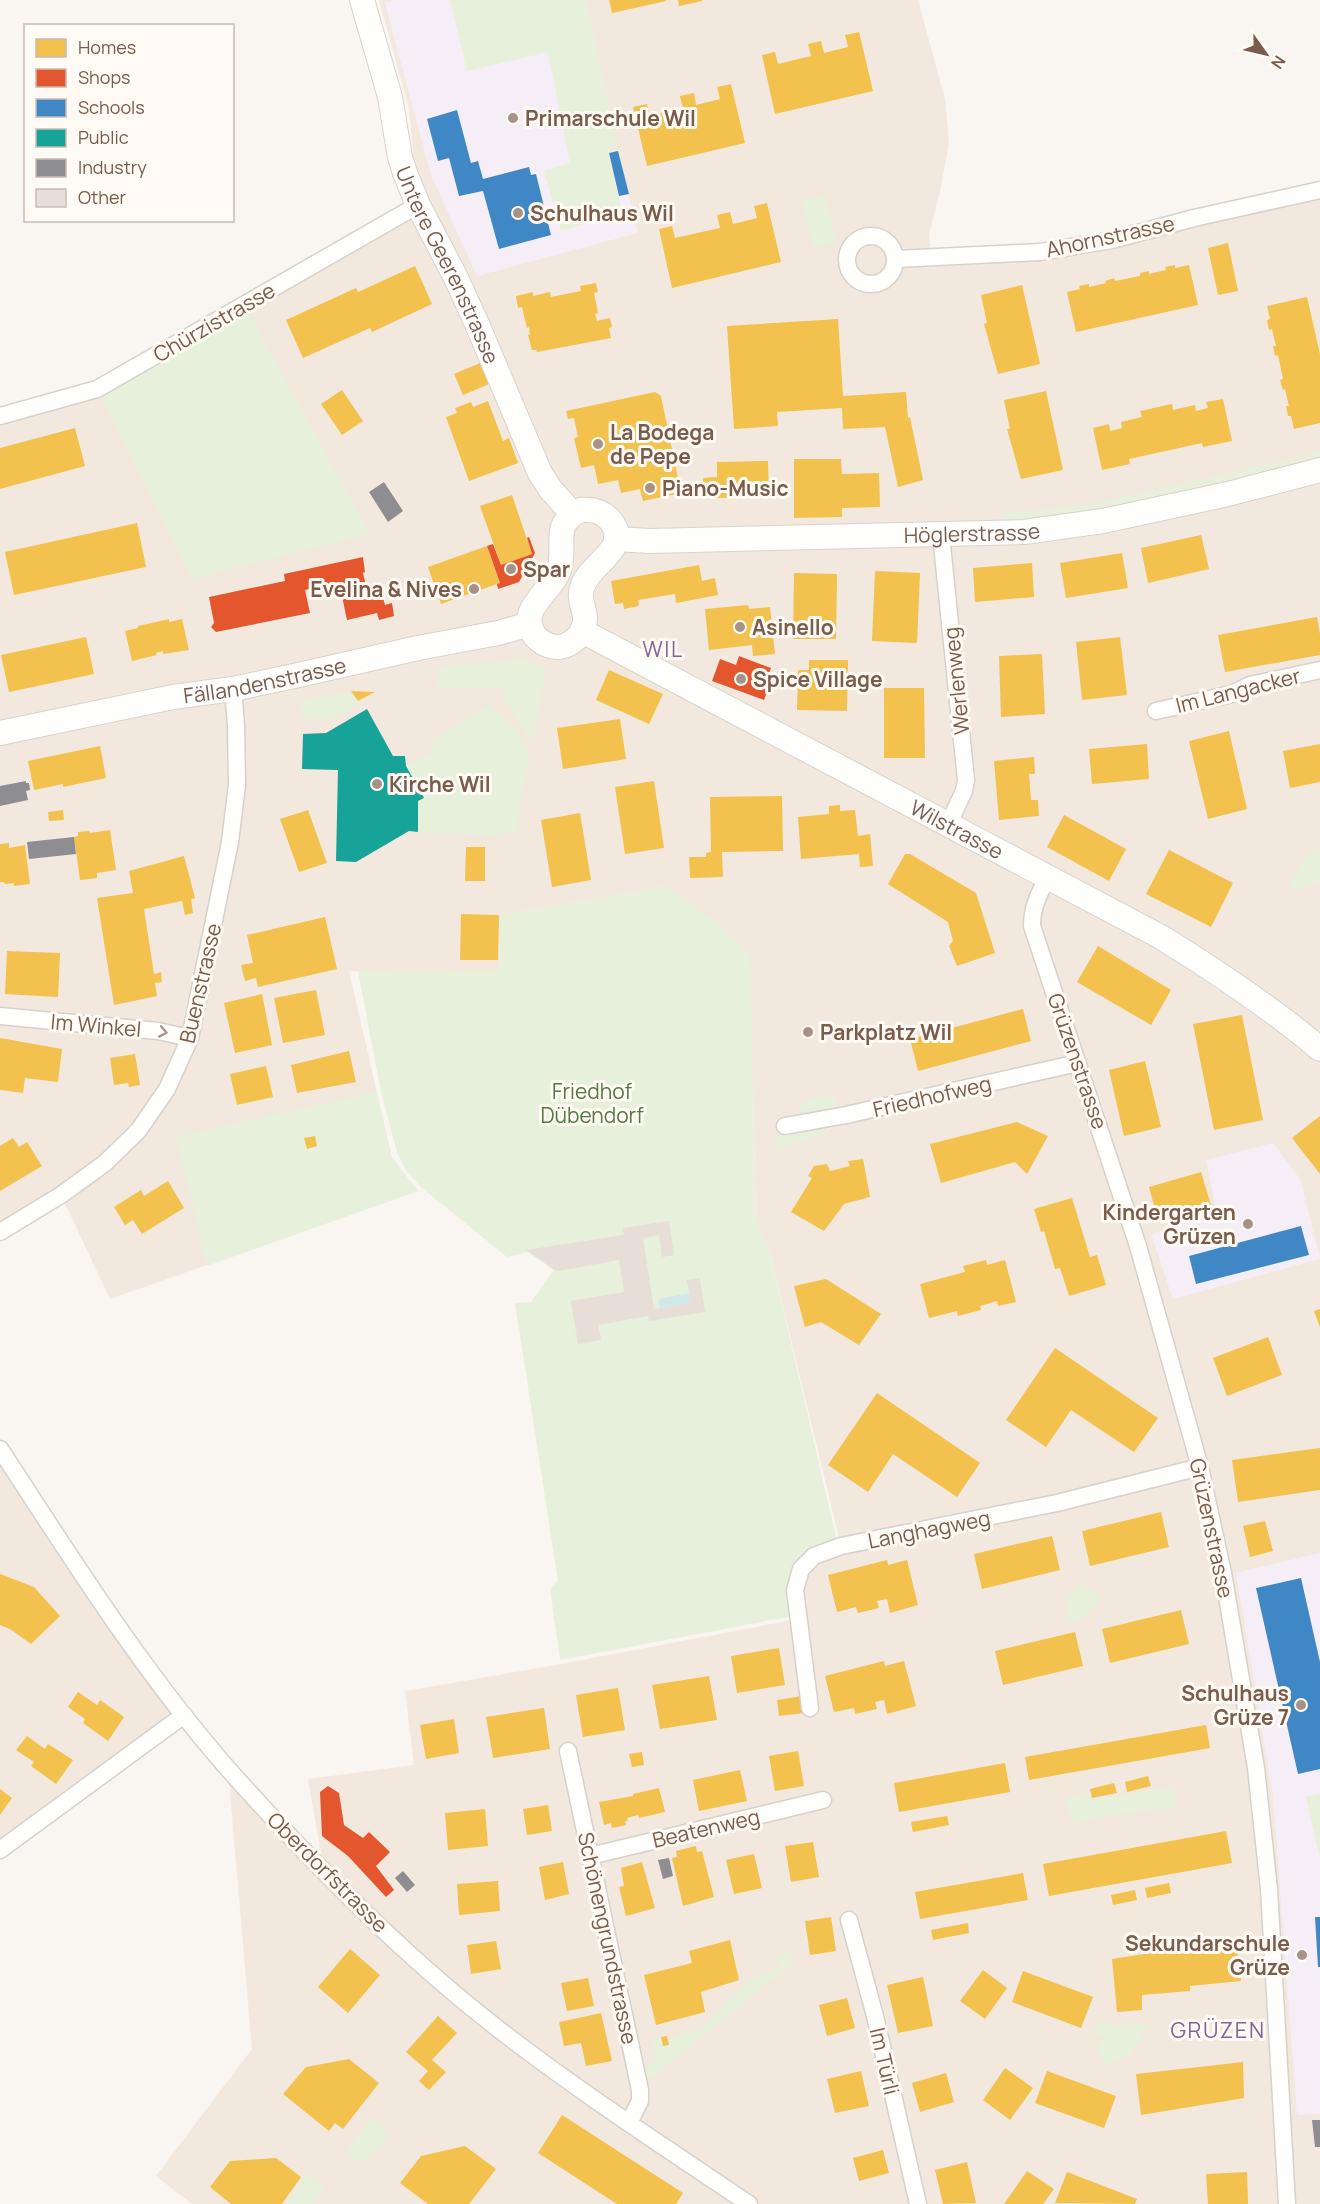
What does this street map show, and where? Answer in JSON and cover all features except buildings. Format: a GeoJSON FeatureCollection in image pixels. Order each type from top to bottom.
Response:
{"type":"FeatureCollection","features":[{"type":"Feature","properties":{"kind":"main road","name":"Untere Geerenstrasse"},"geometry":{"type":"LineString","coordinates":[[363,0],[390,97],[400,157],[418,205],[477,324],[540,473],[551,490],[573,514]]}},
{"type":"Feature","properties":{"kind":"main road","name":"Höglerstrasse"},"geometry":{"type":"LineString","coordinates":[[616,538],[664,541],[1024,532],[1075,526],[1228,494],[1320,470]]}},
{"type":"Feature","properties":{"kind":"main road"},"geometry":{"type":"LineString","coordinates":[[588,510],[602,513],[612,523],[616,538],[612,551],[588,573],[584,582],[580,597],[585,619],[582,631],[571,643],[557,647],[537,639],[530,624],[530,612],[559,571],[562,554],[561,531],[573,514],[588,510]]}},
{"type":"Feature","properties":{"kind":"main road","name":"Fällandenstrasse"},"geometry":{"type":"LineString","coordinates":[[0,732],[174,697],[233,689],[486,636],[530,624]]}},
{"type":"Feature","properties":{"kind":"main road","name":"Wilstrasse"},"geometry":{"type":"LineString","coordinates":[[582,631],[1161,938],[1208,967],[1320,1049]]}},
{"type":"Feature","properties":{"kind":"street","name":"Ahornstrasse"},"geometry":{"type":"LineString","coordinates":[[896,259],[1040,252],[1112,240],[1194,218],[1320,190]]}},
{"type":"Feature","properties":{"kind":"street","name":"Chürzistrasse"},"geometry":{"type":"LineString","coordinates":[[0,416],[97,389],[418,205]]}},
{"type":"Feature","properties":{"kind":"street","name":"Werlenweg"},"geometry":{"type":"LineString","coordinates":[[941,535],[966,780],[964,791],[948,825]]}},
{"type":"Feature","properties":{"kind":"street","name":"Im Langacker"},"geometry":{"type":"LineString","coordinates":[[1156,711],[1232,694],[1250,685],[1320,670]]}},
{"type":"Feature","properties":{"kind":"street","name":"Buenstrasse"},"geometry":{"type":"LineString","coordinates":[[0,1232],[70,1189],[105,1163],[138,1131],[167,1089],[190,1038],[230,842],[237,779],[233,689]]}},
{"type":"Feature","properties":{"kind":"street","name":"Grüzenstrasse"},"geometry":{"type":"LineString","coordinates":[[1048,877],[1036,898],[1032,926],[1138,1246],[1200,1467],[1223,1573],[1256,1768],[1269,1889],[1287,2204]]}},
{"type":"Feature","properties":{"kind":"street","name":"Im Winkel"},"geometry":{"type":"LineString","coordinates":[[0,1016],[158,1031],[190,1038]]}},
{"type":"Feature","properties":{"kind":"street","name":"Friedhofweg"},"geometry":{"type":"LineString","coordinates":[[785,1126],[856,1113],[1078,1063]]}},
{"type":"Feature","properties":{"kind":"street","name":"Oberdorfstrasse"},"geometry":{"type":"LineString","coordinates":[[0,1449],[112,1620],[184,1715],[228,1768],[316,1864],[400,1945],[499,2030],[749,2204]]}},
{"type":"Feature","properties":{"kind":"street","name":"Langhagweg"},"geometry":{"type":"LineString","coordinates":[[810,1708],[795,1590],[801,1569],[814,1556],[841,1546],[1058,1503],[1200,1467]]}},
{"type":"Feature","properties":{"kind":"street"},"geometry":{"type":"LineString","coordinates":[[0,1850],[184,1715]]}},
{"type":"Feature","properties":{"kind":"street","name":"Schönengrundstrasse"},"geometry":{"type":"LineString","coordinates":[[568,1751],[640,2090],[640,2101],[629,2122]]}},
{"type":"Feature","properties":{"kind":"street","name":"Beatenweg"},"geometry":{"type":"LineString","coordinates":[[590,1856],[823,1800]]}},
{"type":"Feature","properties":{"kind":"street","name":"Im Türli"},"geometry":{"type":"LineString","coordinates":[[849,1920],[875,2016],[918,2204]]}},
{"type":"Feature","properties":{"kind":"shaded area"},"geometry":{"type":"Polygon","coordinates":[[[379,0],[918,0],[945,99],[949,143],[929,234],[931,258],[1040,252],[1320,190],[1320,2204],[192,2204],[156,2176],[252,2049],[228,1769],[324,1871],[308,1779],[414,1765],[405,1691],[798,1619],[801,1569],[841,1546],[769,1249],[756,1226],[753,1086],[667,886],[501,915],[499,972],[349,971],[392,1158],[418,1191],[110,1299],[61,1195],[0,1232],[0,416],[97,389],[418,205],[409,108],[379,0]]]}},
{"type":"Feature","properties":{"kind":"shaded area","name":"Primarschule Wil"},"geometry":{"type":"Polygon","coordinates":[[[396,0],[586,0],[638,233],[477,276],[431,175],[385,3],[396,0]]]}},
{"type":"Feature","properties":{"kind":"shaded area","name":"Kindergarten Grüzen"},"geometry":{"type":"Polygon","coordinates":[[[1273,1143],[1300,1179],[1320,1259],[1173,1299],[1151,1234],[1217,1214],[1206,1160],[1273,1143]]]}},
{"type":"Feature","properties":{"kind":"shaded area"},"geometry":{"type":"Polygon","coordinates":[[[0,1450],[184,1715],[0,1855],[0,1450]]]}},
{"type":"Feature","properties":{"kind":"shaded area","name":"Sekundarschule Grüze"},"geometry":{"type":"Polygon","coordinates":[[[1320,1553],[1320,2114],[1297,2115],[1273,1796],[1236,1573],[1320,1553]]]}},
{"type":"Feature","properties":{"kind":"green space"},"geometry":{"type":"Polygon","coordinates":[[[450,0],[586,0],[618,151],[609,154],[623,214],[561,231],[544,171],[570,163],[548,52],[467,71],[450,0]]]}},
{"type":"Feature","properties":{"kind":"green space"},"geometry":{"type":"Polygon","coordinates":[[[825,195],[836,242],[813,247],[802,200],[825,195]]]}},
{"type":"Feature","properties":{"kind":"green space"},"geometry":{"type":"Polygon","coordinates":[[[245,306],[370,534],[192,579],[97,389],[245,306]]]}},
{"type":"Feature","properties":{"kind":"green space"},"geometry":{"type":"Polygon","coordinates":[[[1320,450],[1320,456],[1311,459],[1122,504],[1006,520],[1004,513],[1092,504],[1309,455],[1320,450]]]}},
{"type":"Feature","properties":{"kind":"green space"},"geometry":{"type":"Polygon","coordinates":[[[523,659],[546,668],[532,745],[504,699],[503,687],[437,687],[439,667],[523,659]]]}},
{"type":"Feature","properties":{"kind":"green space"},"geometry":{"type":"Polygon","coordinates":[[[351,691],[359,703],[331,719],[302,718],[302,700],[351,691]]]}},
{"type":"Feature","properties":{"kind":"green space"},"geometry":{"type":"Polygon","coordinates":[[[489,705],[516,729],[530,752],[516,831],[492,836],[418,832],[418,801],[424,798],[406,766],[431,754],[431,741],[489,705]]]}},
{"type":"Feature","properties":{"kind":"green space"},"geometry":{"type":"Polygon","coordinates":[[[1320,849],[1320,883],[1292,891],[1291,882],[1310,851],[1320,849]]]}},
{"type":"Feature","properties":{"kind":"green space","name":"Friedhof Dübendorf"},"geometry":{"type":"Polygon","coordinates":[[[667,886],[716,922],[750,955],[756,1226],[769,1249],[837,1541],[809,1552],[800,1558],[795,1566],[791,1587],[793,1616],[560,1660],[550,1589],[558,1581],[515,1303],[531,1302],[554,1270],[529,1252],[507,1257],[422,1188],[407,1172],[397,1152],[381,1092],[358,971],[499,972],[501,915],[667,886]]]}},
{"type":"Feature","properties":{"kind":"green space"},"geometry":{"type":"Polygon","coordinates":[[[376,1092],[392,1158],[418,1191],[207,1266],[176,1137],[376,1092]]]}},
{"type":"Feature","properties":{"kind":"green space"},"geometry":{"type":"Polygon","coordinates":[[[836,1095],[838,1115],[804,1115],[800,1110],[799,1105],[804,1101],[836,1095]]]}},
{"type":"Feature","properties":{"kind":"green space"},"geometry":{"type":"Polygon","coordinates":[[[830,1126],[831,1130],[777,1151],[776,1135],[830,1126]]]}},
{"type":"Feature","properties":{"kind":"green space"},"geometry":{"type":"Polygon","coordinates":[[[1081,1585],[1102,1597],[1089,1613],[1070,1622],[1066,1602],[1075,1589],[1081,1585]]]}},
{"type":"Feature","properties":{"kind":"green space"},"geometry":{"type":"Polygon","coordinates":[[[1175,1786],[1176,1809],[1126,1813],[1072,1823],[1065,1798],[1089,1793],[1091,1800],[1175,1786]]]}},
{"type":"Feature","properties":{"kind":"green space"},"geometry":{"type":"Polygon","coordinates":[[[1320,1794],[1320,1860],[1306,1797],[1320,1794]]]}},
{"type":"Feature","properties":{"kind":"green space"},"geometry":{"type":"Polygon","coordinates":[[[790,1952],[792,1964],[649,2080],[646,2066],[658,2062],[652,2039],[661,2037],[663,2045],[668,2045],[667,2039],[700,2030],[748,1981],[780,1967],[777,1956],[790,1952]]]}},
{"type":"Feature","properties":{"kind":"green space"},"geometry":{"type":"Polygon","coordinates":[[[1097,2020],[1117,2026],[1149,2023],[1149,2029],[1137,2031],[1143,2038],[1129,2056],[1107,2065],[1098,2052],[1097,2044],[1108,2038],[1093,2033],[1097,2020]]]}},
{"type":"Feature","properties":{"kind":"green space"},"geometry":{"type":"Polygon","coordinates":[[[371,2118],[391,2134],[366,2161],[362,2158],[358,2163],[345,2153],[371,2118]]]}},
{"type":"Feature","properties":{"kind":"green space"},"geometry":{"type":"Polygon","coordinates":[[[306,2173],[325,2187],[312,2204],[287,2203],[306,2173]]]}},
{"type":"Feature","properties":{"kind":"water"},"geometry":{"type":"Polygon","coordinates":[[[690,1293],[691,1303],[660,1308],[658,1299],[690,1293]]]}},
{"type":"Feature","properties":{"kind":"place","name":"Primarschule Wil"},"geometry":{"type":"Point","coordinates":[513,118]}},
{"type":"Feature","properties":{"kind":"place","name":"Schulhaus Wil"},"geometry":{"type":"Point","coordinates":[518,213]}},
{"type":"Feature","properties":{"kind":"place","name":"La Bodega de Pepe"},"geometry":{"type":"Point","coordinates":[598,444]}},
{"type":"Feature","properties":{"kind":"place","name":"Piano-Music"},"geometry":{"type":"Point","coordinates":[650,488]}},
{"type":"Feature","properties":{"kind":"place","name":"Spar"},"geometry":{"type":"Point","coordinates":[511,569]}},
{"type":"Feature","properties":{"kind":"place","name":"Evelina & Nives"},"geometry":{"type":"Point","coordinates":[474,589]}},
{"type":"Feature","properties":{"kind":"place","name":"Asinello"},"geometry":{"type":"Point","coordinates":[740,627]}},
{"type":"Feature","properties":{"kind":"place","name":"Spice Village"},"geometry":{"type":"Point","coordinates":[741,679]}},
{"type":"Feature","properties":{"kind":"place","name":"Kirche Wil"},"geometry":{"type":"Point","coordinates":[377,784]}},
{"type":"Feature","properties":{"kind":"place","name":"Parkplatz Wil"},"geometry":{"type":"Point","coordinates":[808,1032]}},
{"type":"Feature","properties":{"kind":"place","name":"Kindergarten Grüzen"},"geometry":{"type":"Point","coordinates":[1248,1224]}},
{"type":"Feature","properties":{"kind":"place","name":"Schulhaus Grüze 7"},"geometry":{"type":"Point","coordinates":[1301,1705]}},
{"type":"Feature","properties":{"kind":"place","name":"Sekundarschule Grüze"},"geometry":{"type":"Point","coordinates":[1302,1955]}},
{"type":"Feature","properties":{"kind":"district","name":"WIL"},"geometry":{"type":"Point","coordinates":[663,649]}},
{"type":"Feature","properties":{"kind":"district","name":"GRÜZEN"},"geometry":{"type":"Point","coordinates":[1218,2030]}}]}
